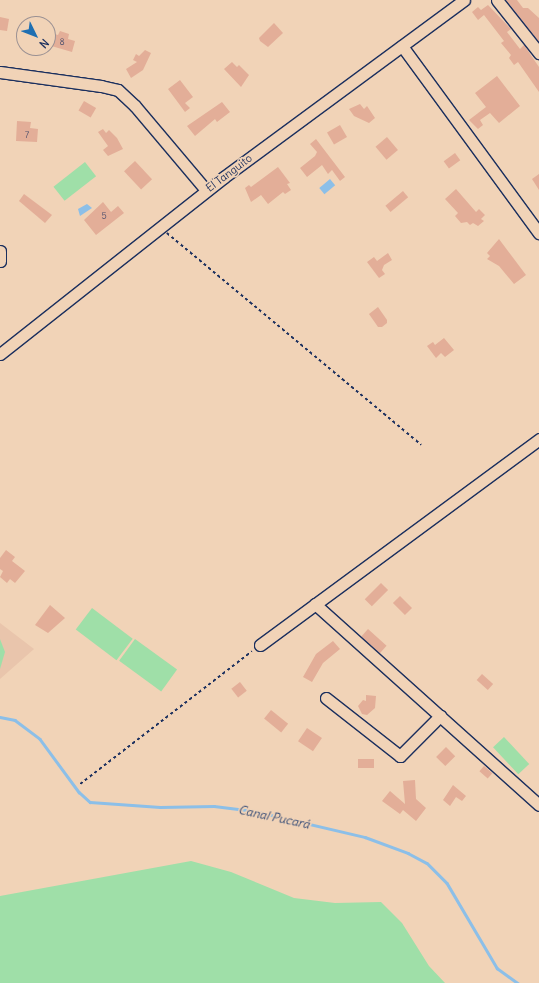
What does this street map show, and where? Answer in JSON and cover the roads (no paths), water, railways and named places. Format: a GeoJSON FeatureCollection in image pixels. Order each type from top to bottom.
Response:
{"type":"FeatureCollection","features":[{"type":"Feature","properties":{"kind":"street","name":"El Tanguito"},"geometry":{"type":"LineString","coordinates":[[0,354],[206,190],[464,0]]}},
{"type":"Feature","properties":{"kind":"street"},"geometry":{"type":"LineString","coordinates":[[497,0],[539,53]]}},
{"type":"Feature","properties":{"kind":"street"},"geometry":{"type":"LineString","coordinates":[[402,46],[539,233]]}},
{"type":"Feature","properties":{"kind":"street"},"geometry":{"type":"LineString","coordinates":[[0,72],[118,90],[135,106],[206,190]]}},
{"type":"Feature","properties":{"kind":"street"},"geometry":{"type":"LineString","coordinates":[[0,251],[0,261]]}},
{"type":"Feature","properties":{"kind":"street"},"geometry":{"type":"LineString","coordinates":[[260,645],[539,439]]}},
{"type":"Feature","properties":{"kind":"street"},"geometry":{"type":"LineString","coordinates":[[315,604],[539,805]]}},
{"type":"Feature","properties":{"kind":"street"},"geometry":{"type":"LineString","coordinates":[[326,698],[400,756],[440,716]]}},
{"type":"Feature","properties":{"kind":"water"},"geometry":{"type":"Polygon","coordinates":[[[330,179],[335,185],[324,194],[319,188],[330,179]]]}},
{"type":"Feature","properties":{"kind":"water"},"geometry":{"type":"Polygon","coordinates":[[[87,204],[92,208],[80,216],[78,209],[87,204]]]}},
{"type":"Feature","properties":{"kind":"waterway","name":"Canal Pucará"},"geometry":{"type":"LineString","coordinates":[[0,717],[15,720],[40,739],[79,792],[90,802],[160,807],[214,806],[254,811],[365,837],[408,853],[427,863],[447,883],[497,968],[518,983]]}}]}
